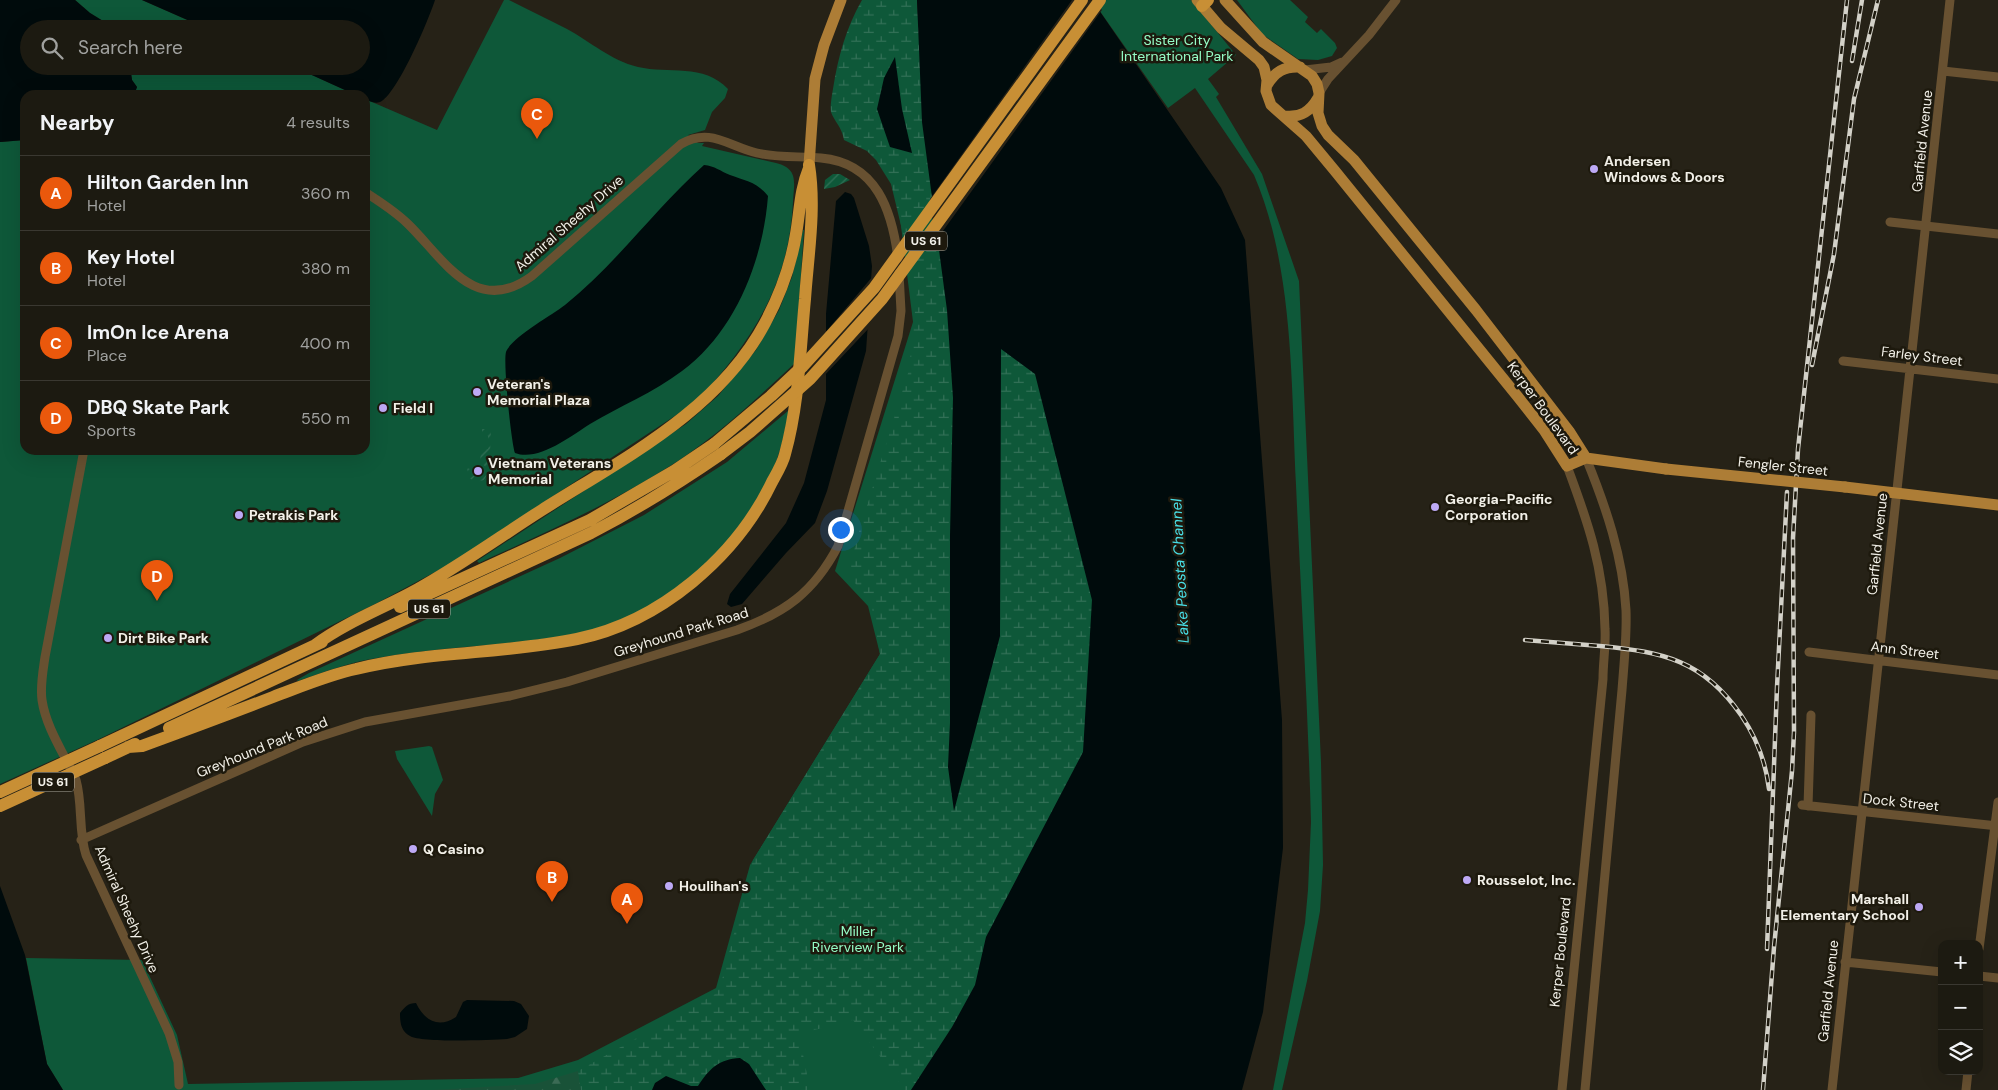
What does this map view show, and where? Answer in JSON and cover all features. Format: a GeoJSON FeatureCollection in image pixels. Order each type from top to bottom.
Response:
{"type":"FeatureCollection","features":[{"type":"Feature","properties":{"kind":"highway","name":"US 61"},"geometry":{"type":"LineString","coordinates":[[0,792],[103,752],[128,747],[591,533],[639,508],[682,482],[718,449],[742,421],[803,366],[874,288],[1082,0]]}},
{"type":"Feature","properties":{"kind":"highway","name":"US 61"},"geometry":{"type":"LineString","coordinates":[[0,806],[315,645],[590,520],[674,471],[750,432],[810,379],[882,299],[1100,0]]}},
{"type":"Feature","properties":{"kind":"highway"},"geometry":{"type":"LineString","coordinates":[[315,645],[338,629],[417,589],[466,560],[640,448],[706,400],[728,377],[756,340],[775,304],[792,258],[802,185],[809,161]]}},
{"type":"Feature","properties":{"kind":"highway"},"geometry":{"type":"LineString","coordinates":[[128,747],[142,746],[354,669],[432,655],[505,649],[578,639],[613,628],[650,611],[697,579],[721,556],[746,527],[766,494],[784,457],[794,416],[804,304],[812,186],[809,161]]}},
{"type":"Feature","properties":{"kind":"main road"},"geometry":{"type":"LineString","coordinates":[[809,161],[815,79],[824,44],[841,0]]}},
{"type":"Feature","properties":{"kind":"main road","name":"Kerper Boulevard"},"geometry":{"type":"LineString","coordinates":[[1226,0],[1263,42],[1315,80],[1318,95],[1318,113],[1322,126],[1328,135],[1354,160],[1476,310],[1569,431],[1586,458]]}},
{"type":"Feature","properties":{"kind":"main road","name":"Kerper Boulevard"},"geometry":{"type":"LineString","coordinates":[[1202,2],[1221,28],[1260,60],[1264,67],[1268,97],[1271,105],[1306,136],[1475,342],[1544,430],[1567,466]]}},
{"type":"Feature","properties":{"kind":"main road"},"geometry":{"type":"LineString","coordinates":[[1267,85],[1278,71],[1288,67],[1302,69]]}},
{"type":"Feature","properties":{"kind":"main road"},"geometry":{"type":"LineString","coordinates":[[1284,116],[1296,117],[1305,113],[1311,108],[1318,95]]}},
{"type":"Feature","properties":{"kind":"main road"},"geometry":{"type":"LineString","coordinates":[[1567,466],[1586,458]]}},
{"type":"Feature","properties":{"kind":"main road","name":"Fengler Street"},"geometry":{"type":"LineString","coordinates":[[1586,458],[1666,469],[1998,505]]}},
{"type":"Feature","properties":{"kind":"street"},"geometry":{"type":"LineString","coordinates":[[1318,95],[1396,0]]}},
{"type":"Feature","properties":{"kind":"street","name":"Garfield Avenue"},"geometry":{"type":"LineString","coordinates":[[1832,1090],[1880,661],[1896,494],[1950,0]]}},
{"type":"Feature","properties":{"kind":"street"},"geometry":{"type":"LineString","coordinates":[[1302,69],[1331,67],[1345,61]]}},
{"type":"Feature","properties":{"kind":"street"},"geometry":{"type":"LineString","coordinates":[[1943,71],[1998,77]]}},
{"type":"Feature","properties":{"kind":"street","name":"Admiral Sheehy Drive"},"geometry":{"type":"LineString","coordinates":[[370,195],[395,212],[467,284],[482,289],[502,290],[522,283],[532,276],[677,147],[690,139],[712,136],[738,148],[760,154],[809,161]]}},
{"type":"Feature","properties":{"kind":"street","name":"Greyhound Park Road"},"geometry":{"type":"LineString","coordinates":[[82,840],[303,742],[365,722],[510,696],[567,682],[757,623],[781,611],[802,596],[823,572],[838,546],[890,366],[901,311],[896,244],[889,212],[882,198],[870,182],[852,167],[834,160],[809,161]]}},
{"type":"Feature","properties":{"kind":"street"},"geometry":{"type":"LineString","coordinates":[[1890,222],[1998,234]]}},
{"type":"Feature","properties":{"kind":"street","name":"Farley Street"},"geometry":{"type":"LineString","coordinates":[[1843,361],[1998,379]]}},
{"type":"Feature","properties":{"kind":"street","name":"Admiral Sheehy Drive"},"geometry":{"type":"LineString","coordinates":[[83,455],[48,640],[41,691],[45,713],[79,789],[82,840],[97,880],[174,1046],[178,1062],[178,1085]]}},
{"type":"Feature","properties":{"kind":"street","name":"Kerper Boulevard"},"geometry":{"type":"LineString","coordinates":[[1585,1090],[1626,634],[1624,590],[1618,554],[1606,509],[1586,458]]}},
{"type":"Feature","properties":{"kind":"street","name":"Kerper Boulevard"},"geometry":{"type":"LineString","coordinates":[[1562,1090],[1602,679],[1605,630],[1602,582],[1598,558],[1586,517],[1567,466]]}},
{"type":"Feature","properties":{"kind":"street","name":"Ann Street"},"geometry":{"type":"LineString","coordinates":[[1810,652],[1998,675]]}},
{"type":"Feature","properties":{"kind":"street","name":"Dock Street"},"geometry":{"type":"LineString","coordinates":[[1811,715],[1805,806],[1997,826]]}},
{"type":"Feature","properties":{"kind":"street"},"geometry":{"type":"LineString","coordinates":[[1980,940],[1997,826],[1998,802]]}},
{"type":"Feature","properties":{"kind":"street"},"geometry":{"type":"LineString","coordinates":[[1845,962],[1938,972]]}},
{"type":"Feature","properties":{"kind":"street"},"geometry":{"type":"LineString","coordinates":[[1983,976],[1998,978]]}},
{"type":"Feature","properties":{"kind":"street"},"geometry":{"type":"LineString","coordinates":[[1966,1090],[1968,1075]]}},
{"type":"Feature","properties":{"kind":"green space"},"geometry":{"type":"Polygon","coordinates":[[[75,0],[142,0],[188,20],[101,20],[75,0]]]}},
{"type":"Feature","properties":{"kind":"green space"},"geometry":{"type":"Polygon","coordinates":[[[504,0],[509,0],[560,25],[618,60],[628,64],[649,69],[697,72],[718,81],[728,89],[725,98],[712,112],[705,130],[688,135],[698,143],[704,143],[702,146],[776,163],[789,169],[794,177],[790,232],[784,260],[764,311],[734,357],[696,402],[450,564],[377,603],[97,740],[0,784],[0,142],[20,140],[20,455],[370,455],[370,101],[437,130],[504,0]]]}},
{"type":"Feature","properties":{"kind":"green space","name":"Miller Riverview Park"},"geometry":{"type":"Polygon","coordinates":[[[862,0],[917,0],[918,18],[991,296],[1094,450],[1109,719],[929,1090],[905,1090],[853,1020],[799,1034],[810,1090],[766,1090],[765,1088],[759,1090],[581,1090],[578,1071],[717,993],[753,860],[880,654],[872,608],[849,574],[857,538],[909,370],[917,292],[891,184],[876,160],[867,151],[844,140],[842,131],[831,112],[832,94],[840,54],[851,21],[862,0]]]}},
{"type":"Feature","properties":{"kind":"green space","name":"Sister City International Park"},"geometry":{"type":"Polygon","coordinates":[[[1092,0],[1191,0],[1236,55],[1208,79],[1219,94],[1216,97],[1262,174],[1299,281],[1321,762],[1323,865],[1320,911],[1307,981],[1282,1090],[1273,1090],[1305,923],[1311,822],[1291,367],[1284,287],[1277,248],[1267,211],[1254,175],[1195,88],[1168,108],[1092,0]]]}},
{"type":"Feature","properties":{"kind":"green space"},"geometry":{"type":"Polygon","coordinates":[[[1237,0],[1290,0],[1308,17],[1305,22],[1317,33],[1321,29],[1335,43],[1337,48],[1332,56],[1318,60],[1298,59],[1262,34],[1237,0]]]}},
{"type":"Feature","properties":{"kind":"green space"},"geometry":{"type":"Polygon","coordinates":[[[131,75],[312,75],[345,90],[136,90],[137,87],[132,80],[131,75]]]}},
{"type":"Feature","properties":{"kind":"green space"},"geometry":{"type":"Polygon","coordinates":[[[922,122],[911,1090],[766,1090],[749,1064],[652,1090],[63,1090],[47,1064],[26,958],[142,960],[177,1035],[188,1084],[518,1078],[578,1060],[716,988],[750,865],[880,654],[868,606],[835,571],[913,322],[895,178],[922,122]]]}},
{"type":"Feature","properties":{"kind":"green space"},"geometry":{"type":"Polygon","coordinates":[[[833,174],[840,174],[850,180],[835,187],[824,189],[825,180],[833,174]]]}},
{"type":"Feature","properties":{"kind":"green space"},"geometry":{"type":"Polygon","coordinates":[[[803,230],[795,363],[749,406],[683,458],[597,507],[479,563],[477,561],[686,424],[718,396],[756,350],[779,310],[792,277],[803,230]]]}},
{"type":"Feature","properties":{"kind":"green space"},"geometry":{"type":"Polygon","coordinates":[[[789,410],[782,443],[771,475],[757,502],[739,528],[717,553],[693,575],[666,595],[638,612],[609,625],[579,633],[529,641],[377,658],[297,680],[560,558],[644,515],[727,462],[789,410]]]}},
{"type":"Feature","properties":{"kind":"green space"},"geometry":{"type":"Polygon","coordinates":[[[482,429],[491,429],[490,454],[486,455],[489,471],[484,480],[476,482],[469,478],[467,468],[470,469],[471,474],[476,478],[482,477],[485,473],[485,466],[480,463],[481,449],[488,449],[488,436],[482,435],[482,429]]]}},
{"type":"Feature","properties":{"kind":"green space"},"geometry":{"type":"Polygon","coordinates":[[[432,747],[443,780],[435,794],[432,816],[397,759],[395,751],[432,747]]]}},
{"type":"Feature","properties":{"kind":"green space"},"geometry":{"type":"Polygon","coordinates":[[[578,1071],[581,1090],[433,1090],[535,1084],[578,1071]]]}},
{"type":"Feature","properties":{"kind":"water"},"geometry":{"type":"Polygon","coordinates":[[[0,0],[75,0],[101,20],[20,20],[20,75],[131,75],[132,80],[137,87],[136,90],[20,90],[20,140],[0,142],[0,0]]]}},
{"type":"Feature","properties":{"kind":"water"},"geometry":{"type":"Polygon","coordinates":[[[142,0],[435,0],[419,39],[395,86],[387,96],[376,103],[370,101],[370,90],[345,90],[312,75],[370,75],[370,20],[188,20],[142,0]]]}},
{"type":"Feature","properties":{"kind":"water","name":"Lake Peosta Channel"},"geometry":{"type":"Polygon","coordinates":[[[917,0],[1092,0],[1221,188],[1245,240],[1282,720],[1283,848],[1263,1012],[1242,1090],[911,1090],[952,1027],[975,985],[986,937],[1083,752],[1092,600],[1035,374],[1001,349],[1000,636],[954,811],[948,767],[953,398],[947,310],[922,122],[917,0]]]}},
{"type":"Feature","properties":{"kind":"water"},"geometry":{"type":"Polygon","coordinates":[[[895,57],[902,109],[912,153],[890,147],[877,109],[884,78],[895,57]]]}},
{"type":"Feature","properties":{"kind":"water"},"geometry":{"type":"Polygon","coordinates":[[[704,165],[751,182],[768,196],[765,221],[753,270],[731,316],[701,355],[671,379],[544,451],[524,455],[515,453],[505,359],[509,346],[584,289],[704,165]]]}},
{"type":"Feature","properties":{"kind":"water"},"geometry":{"type":"Polygon","coordinates":[[[845,192],[851,194],[854,198],[869,246],[872,266],[866,351],[827,491],[815,523],[742,604],[731,607],[727,604],[730,594],[786,523],[804,483],[826,400],[826,314],[836,201],[845,192]]]}},
{"type":"Feature","properties":{"kind":"water"},"geometry":{"type":"Polygon","coordinates":[[[0,886],[25,955],[47,1064],[63,1090],[0,1090],[0,886]]]}},
{"type":"Feature","properties":{"kind":"water"},"geometry":{"type":"Polygon","coordinates":[[[467,1000],[514,1001],[521,1004],[529,1016],[527,1029],[515,1037],[507,1039],[428,1040],[410,1036],[402,1026],[400,1013],[411,1004],[416,1003],[423,1014],[432,1021],[443,1022],[456,1017],[463,1002],[467,1000]]]}},
{"type":"Feature","properties":{"kind":"water"},"geometry":{"type":"Polygon","coordinates":[[[740,1058],[749,1064],[766,1090],[652,1090],[655,1083],[666,1076],[691,1086],[698,1086],[715,1066],[726,1060],[740,1058]]]}},
{"type":"Feature","properties":{"kind":"pier"},"geometry":{"type":"Polygon","coordinates":[[[1072,0],[1095,0],[1102,10],[935,242],[930,199],[1072,0]]]}},
{"type":"Feature","properties":{"kind":"pier"},"geometry":{"type":"Polygon","coordinates":[[[873,276],[870,327],[823,377],[824,334],[873,276]]]}},
{"type":"Feature","properties":{"kind":"railway"},"geometry":{"type":"LineString","coordinates":[[1763,1090],[1774,947],[1792,771],[1794,732],[1793,538],[1798,449],[1847,0]]}},
{"type":"Feature","properties":{"kind":"railway"},"geometry":{"type":"LineString","coordinates":[[1852,61],[1862,0]]}},
{"type":"Feature","properties":{"kind":"railway"},"geometry":{"type":"LineString","coordinates":[[1812,365],[1834,254],[1854,99],[1878,0]]}},
{"type":"Feature","properties":{"kind":"railway"},"geometry":{"type":"LineString","coordinates":[[1767,949],[1787,492]]}},
{"type":"Feature","properties":{"kind":"railway"},"geometry":{"type":"LineString","coordinates":[[1525,640],[1623,648],[1662,656],[1680,662],[1696,671],[1727,696],[1746,723],[1756,741],[1763,760],[1769,789]]}},
{"type":"Feature","properties":{"kind":"place","name":"ImOn Ice Arena"},"geometry":{"type":"Point","coordinates":[537,139]}},
{"type":"Feature","properties":{"kind":"place","name":"Andersen Windows & Doors"},"geometry":{"type":"Point","coordinates":[1594,169]}},
{"type":"Feature","properties":{"kind":"place","name":"Veteran's Memorial Plaza"},"geometry":{"type":"Point","coordinates":[477,392]}},
{"type":"Feature","properties":{"kind":"place","name":"Field I"},"geometry":{"type":"Point","coordinates":[383,408]}},
{"type":"Feature","properties":{"kind":"place","name":"Vietnam Veterans Memorial"},"geometry":{"type":"Point","coordinates":[478,471]}},
{"type":"Feature","properties":{"kind":"place","name":"Georgia-Pacific Corporation"},"geometry":{"type":"Point","coordinates":[1435,507]}},
{"type":"Feature","properties":{"kind":"place","name":"Petrakis Park"},"geometry":{"type":"Point","coordinates":[239,515]}},
{"type":"Feature","properties":{"kind":"place","name":"DBQ Skate Park"},"geometry":{"type":"Point","coordinates":[157,601]}},
{"type":"Feature","properties":{"kind":"place","name":"Dirt Bike Park"},"geometry":{"type":"Point","coordinates":[108,638]}},
{"type":"Feature","properties":{"kind":"place","name":"Q Casino"},"geometry":{"type":"Point","coordinates":[413,849]}},
{"type":"Feature","properties":{"kind":"place","name":"Rousselot, Inc."},"geometry":{"type":"Point","coordinates":[1467,880]}},
{"type":"Feature","properties":{"kind":"place","name":"Houlihan's"},"geometry":{"type":"Point","coordinates":[669,886]}},
{"type":"Feature","properties":{"kind":"place","name":"Key Hotel"},"geometry":{"type":"Point","coordinates":[552,902]}},
{"type":"Feature","properties":{"kind":"place","name":"Marshall Elementary School"},"geometry":{"type":"Point","coordinates":[1919,907]}},
{"type":"Feature","properties":{"kind":"place","name":"Hilton Garden Inn"},"geometry":{"type":"Point","coordinates":[627,924]}}]}
